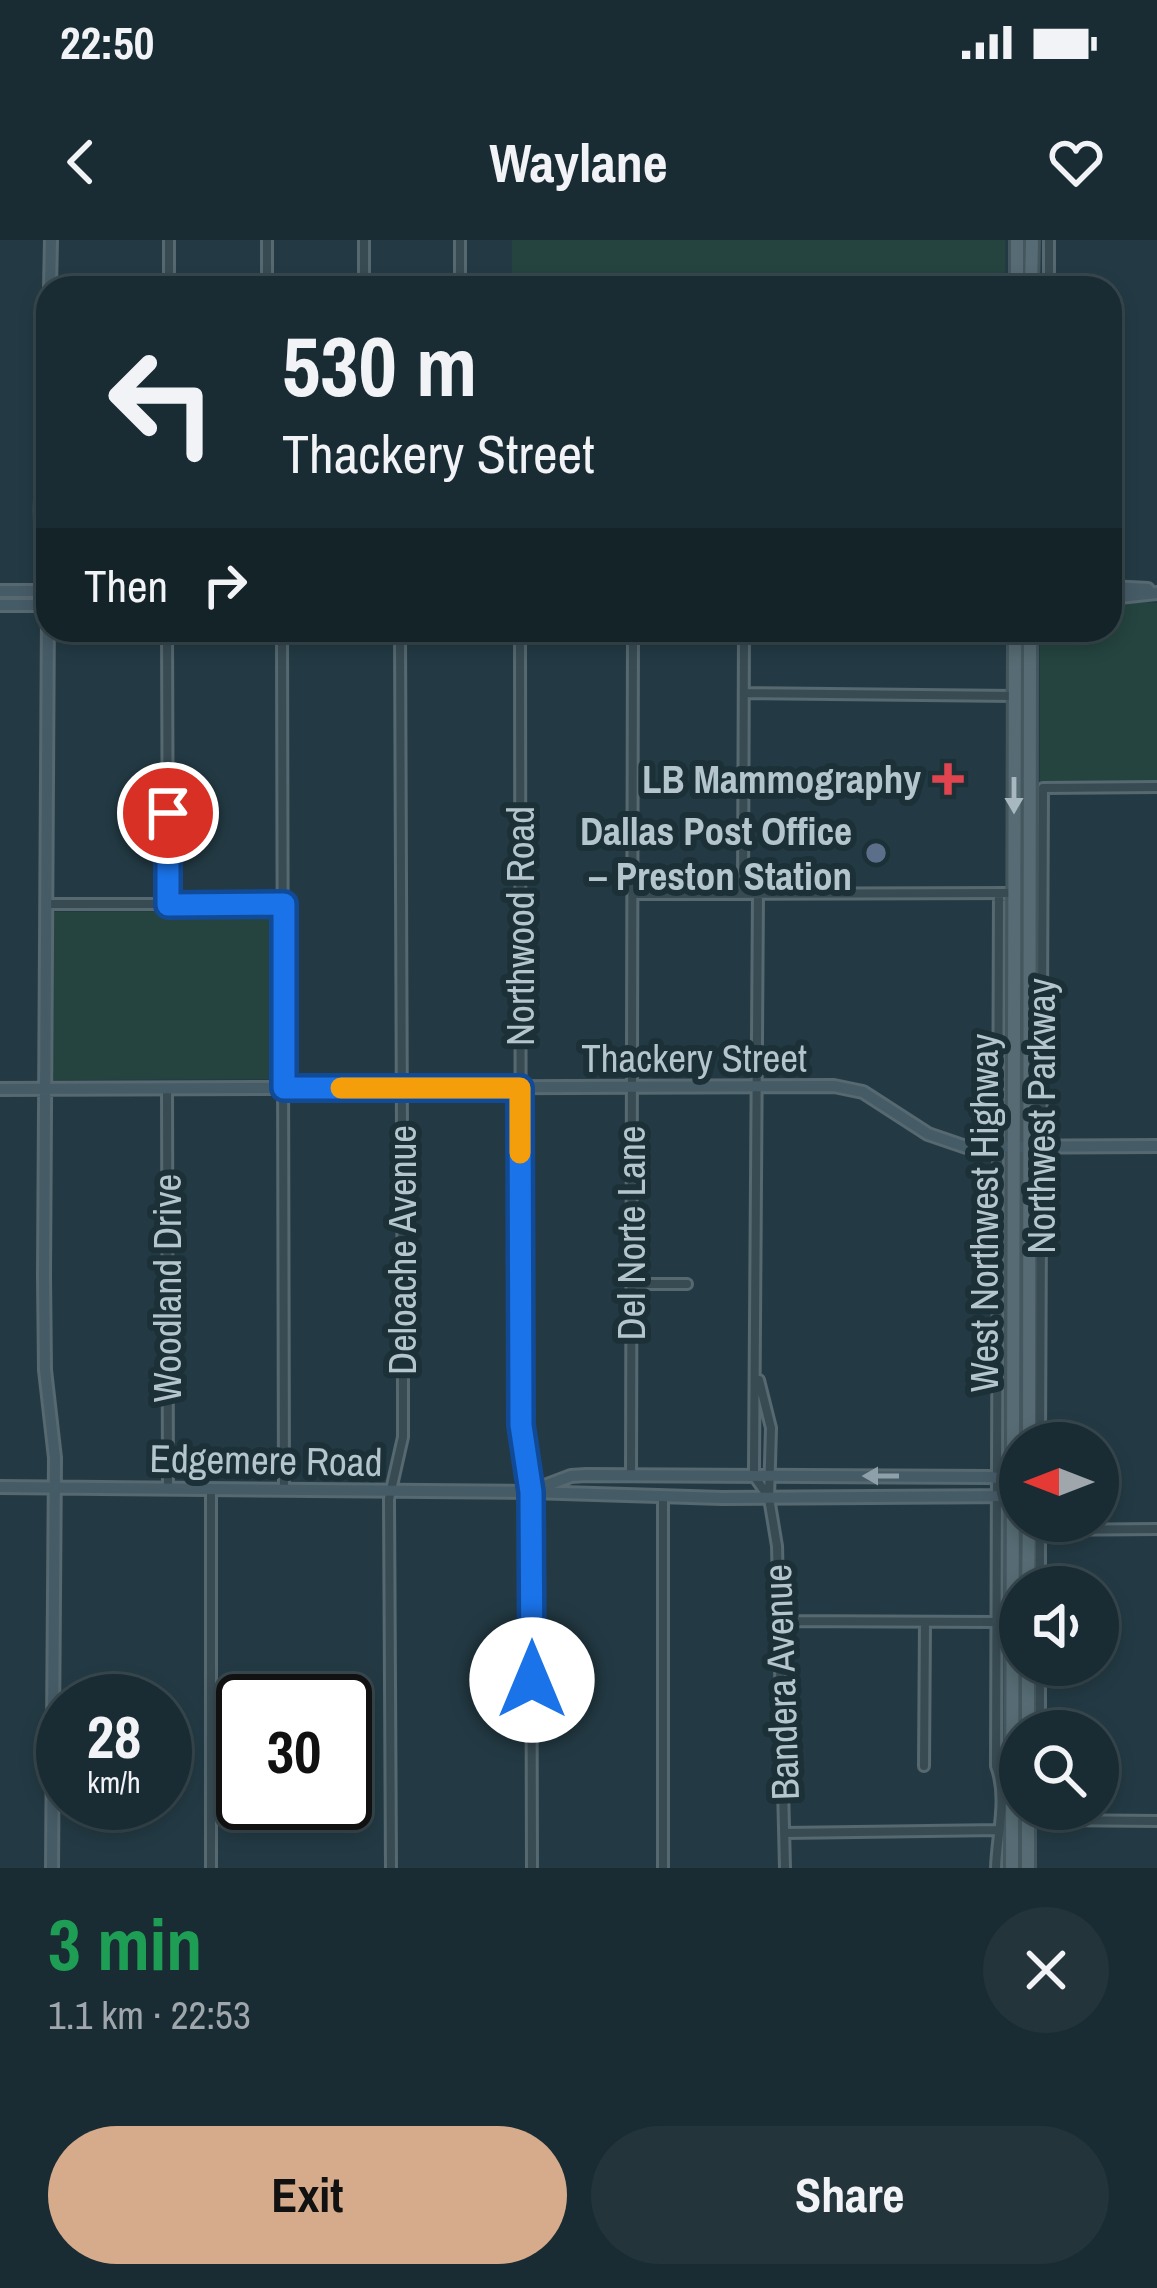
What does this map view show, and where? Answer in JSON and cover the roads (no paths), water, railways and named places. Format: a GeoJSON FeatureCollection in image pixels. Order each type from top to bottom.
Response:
{"type":"FeatureCollection","features":[{"type":"Feature","properties":{"kind":"main road"},"geometry":{"type":"LineString","coordinates":[[1017,240],[1017,276]]}},
{"type":"Feature","properties":{"kind":"main road"},"geometry":{"type":"LineString","coordinates":[[1031,276],[1032,240]]}},
{"type":"Feature","properties":{"kind":"main road","name":"West Northwest Highway"},"geometry":{"type":"LineString","coordinates":[[1015,642],[1006,893],[1027,1148],[1029,1422]]}},
{"type":"Feature","properties":{"kind":"main road","name":"West Northwest Highway"},"geometry":{"type":"LineString","coordinates":[[1019,1422],[1027,1148],[1030,642]]}},
{"type":"Feature","properties":{"kind":"main road"},"geometry":{"type":"LineString","coordinates":[[1006,893],[1030,894]]}},
{"type":"Feature","properties":{"kind":"main road","name":"West Northwest Highway"},"geometry":{"type":"LineString","coordinates":[[1014,1710],[1016,1542]]}},
{"type":"Feature","properties":{"kind":"main road","name":"West Northwest Highway"},"geometry":{"type":"LineString","coordinates":[[1012,1830],[1018,1846],[1015,1868]]}},
{"type":"Feature","properties":{"kind":"main road"},"geometry":{"type":"LineString","coordinates":[[1028,1830],[1028,1868]]}},
{"type":"Feature","properties":{"kind":"street"},"geometry":{"type":"LineString","coordinates":[[50,276],[51,240]]}},
{"type":"Feature","properties":{"kind":"street"},"geometry":{"type":"LineString","coordinates":[[169,240],[169,276]]}},
{"type":"Feature","properties":{"kind":"street"},"geometry":{"type":"LineString","coordinates":[[267,240],[267,276]]}},
{"type":"Feature","properties":{"kind":"street"},"geometry":{"type":"LineString","coordinates":[[364,240],[364,276]]}},
{"type":"Feature","properties":{"kind":"street"},"geometry":{"type":"LineString","coordinates":[[460,240],[460,276]]}},
{"type":"Feature","properties":{"kind":"street"},"geometry":{"type":"LineString","coordinates":[[1048,240],[1048,276]]}},
{"type":"Feature","properties":{"kind":"street"},"geometry":{"type":"LineString","coordinates":[[1122,588],[1157,592]]}},
{"type":"Feature","properties":{"kind":"street"},"geometry":{"type":"LineString","coordinates":[[0,591],[36,597]]}},
{"type":"Feature","properties":{"kind":"street"},"geometry":{"type":"LineString","coordinates":[[1122,596],[1157,592]]}},
{"type":"Feature","properties":{"kind":"street"},"geometry":{"type":"LineString","coordinates":[[0,605],[36,600]]}},
{"type":"Feature","properties":{"kind":"street"},"geometry":{"type":"LineString","coordinates":[[47,642],[45,1370],[55,1487],[52,1868]]}},
{"type":"Feature","properties":{"kind":"street"},"geometry":{"type":"LineString","coordinates":[[167,642],[168,905]]}},
{"type":"Feature","properties":{"kind":"street"},"geometry":{"type":"LineString","coordinates":[[282,642],[284,1489]]}},
{"type":"Feature","properties":{"kind":"street","name":"Deloache Avenue"},"geometry":{"type":"LineString","coordinates":[[391,1868],[392,1491],[403,1437],[400,642]]}},
{"type":"Feature","properties":{"kind":"street","name":"Northwood Road"},"geometry":{"type":"LineString","coordinates":[[520,642],[521,1425],[531,1492],[532,1868]]}},
{"type":"Feature","properties":{"kind":"street","name":"Del Norte Lane"},"geometry":{"type":"LineString","coordinates":[[631,1475],[633,642]]}},
{"type":"Feature","properties":{"kind":"street"},"geometry":{"type":"LineString","coordinates":[[743,642],[743,894]]}},
{"type":"Feature","properties":{"kind":"street"},"geometry":{"type":"LineString","coordinates":[[744,694],[1014,696]]}},
{"type":"Feature","properties":{"kind":"street","name":"Northwest Parkway"},"geometry":{"type":"LineString","coordinates":[[1039,1422],[1027,1148],[1043,788],[1157,787]]}},
{"type":"Feature","properties":{"kind":"street"},"geometry":{"type":"LineString","coordinates":[[634,894],[1006,893],[998,1148],[995,1766],[1001,1782],[1001,1813],[996,1868]]}},
{"type":"Feature","properties":{"kind":"street","name":"Bandera Avenue"},"geometry":{"type":"LineString","coordinates":[[758,894],[754,1476],[769,1498]]}},
{"type":"Feature","properties":{"kind":"street"},"geometry":{"type":"LineString","coordinates":[[46,904],[284,904]]}},
{"type":"Feature","properties":{"kind":"street","name":"Woodland Drive"},"geometry":{"type":"LineString","coordinates":[[167,1088],[168,1488]]}},
{"type":"Feature","properties":{"kind":"street","name":"Thackery Street"},"geometry":{"type":"LineString","coordinates":[[0,1089],[847,1088],[879,1100],[950,1144],[1157,1146]]}},
{"type":"Feature","properties":{"kind":"street"},"geometry":{"type":"LineString","coordinates":[[631,1284],[687,1284]]}},
{"type":"Feature","properties":{"kind":"street","name":"Bandera Avenue"},"geometry":{"type":"LineString","coordinates":[[758,1374],[771,1428],[769,1498],[777,1546],[783,1678],[785,1868]]}},
{"type":"Feature","properties":{"kind":"street"},"geometry":{"type":"LineString","coordinates":[[570,1496],[571,1476]]}},
{"type":"Feature","properties":{"kind":"street","name":"Edgemere Road"},"geometry":{"type":"LineString","coordinates":[[531,1492],[571,1476],[998,1477]]}},
{"type":"Feature","properties":{"kind":"street","name":"Edgemere Road"},"geometry":{"type":"LineString","coordinates":[[0,1487],[531,1492],[663,1498],[998,1498]]}},
{"type":"Feature","properties":{"kind":"street"},"geometry":{"type":"LineString","coordinates":[[211,1489],[211,1868]]}},
{"type":"Feature","properties":{"kind":"street"},"geometry":{"type":"LineString","coordinates":[[662,1868],[663,1498]]}},
{"type":"Feature","properties":{"kind":"street"},"geometry":{"type":"LineString","coordinates":[[1119,1527],[1157,1529]]}},
{"type":"Feature","properties":{"kind":"street"},"geometry":{"type":"LineString","coordinates":[[778,1621],[997,1622]]}},
{"type":"Feature","properties":{"kind":"street"},"geometry":{"type":"LineString","coordinates":[[924,1766],[926,1622]]}},
{"type":"Feature","properties":{"kind":"street"},"geometry":{"type":"LineString","coordinates":[[1119,1818],[1157,1821]]}},
{"type":"Feature","properties":{"kind":"street"},"geometry":{"type":"LineString","coordinates":[[785,1833],[997,1829]]}},
{"type":"Feature","properties":{"kind":"place","name":"LB Mammography"},"geometry":{"type":"Point","coordinates":[948,779]}},
{"type":"Feature","properties":{"kind":"place","name":"Dallas Post Office – Preston Station"},"geometry":{"type":"Point","coordinates":[876,853]}}]}
